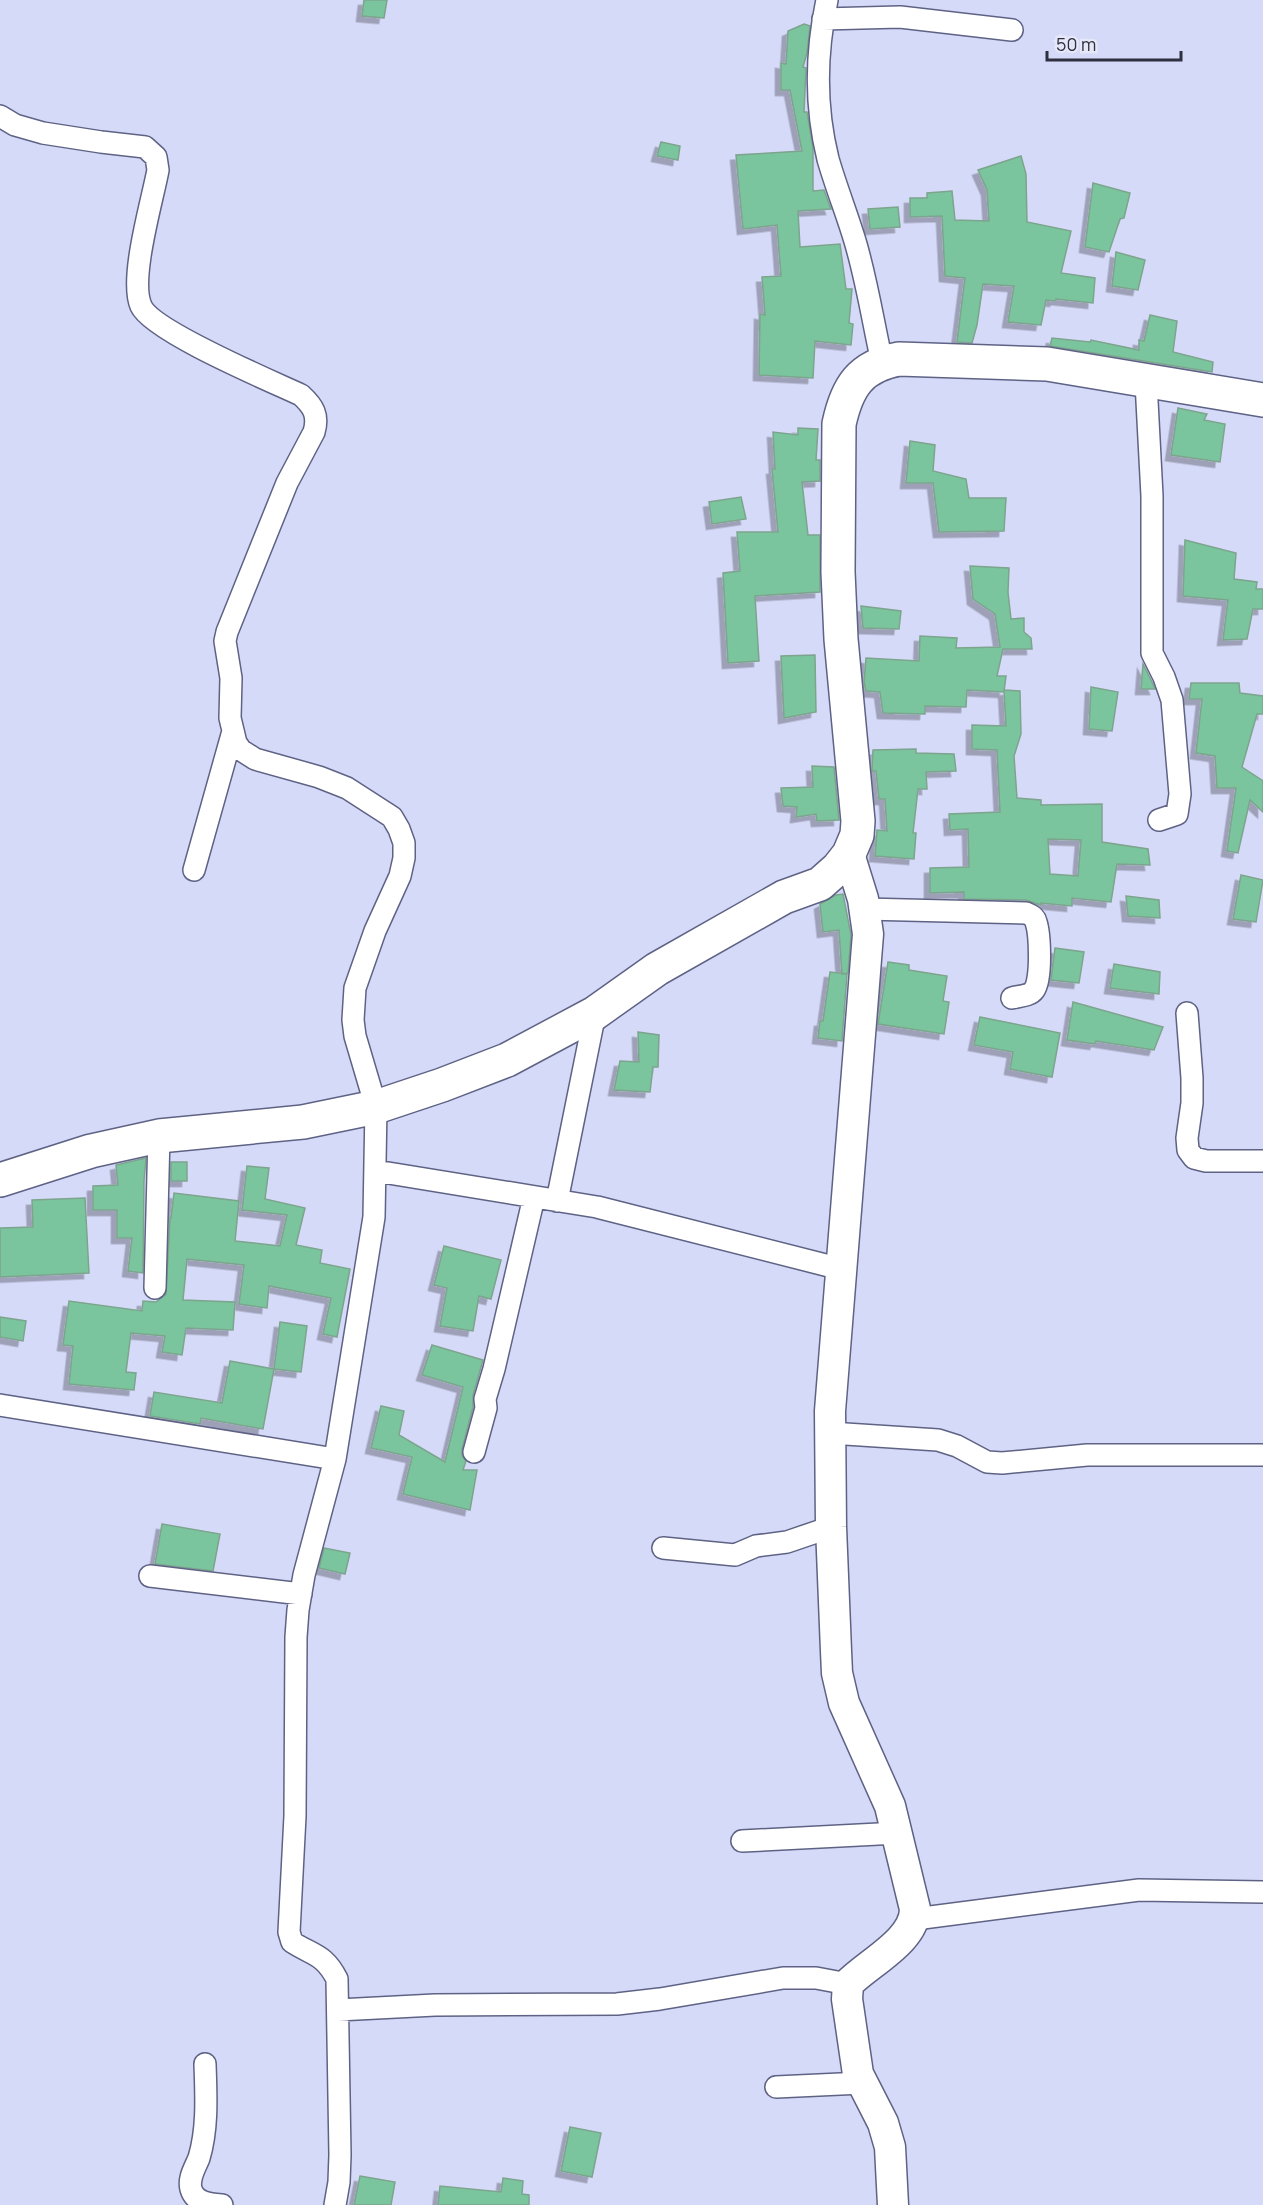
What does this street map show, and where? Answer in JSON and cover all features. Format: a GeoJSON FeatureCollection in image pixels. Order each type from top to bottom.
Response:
{"type":"FeatureCollection","features":[{"type":"Feature","properties":{"kind":"main road"},"geometry":{"type":"LineString","coordinates":[[0,1180],[91,1151],[159,1136],[303,1122],[376,1107],[442,1085],[507,1060],[596,1013],[657,969],[784,897],[820,884],[838,868],[849,854],[857,835],[858,821],[841,639],[838,572],[839,423],[843,405],[852,385],[865,372],[882,362],[899,359],[1047,364],[1263,400]]}},
{"type":"Feature","properties":{"kind":"street"},"geometry":{"type":"LineString","coordinates":[[882,362],[855,241],[823,134],[818,94],[825,9],[1012,30]]}},
{"type":"Feature","properties":{"kind":"street"},"geometry":{"type":"LineString","coordinates":[[0,116],[15,125],[43,133],[145,147],[156,157],[158,170],[138,273],[141,307],[151,320],[173,334],[301,395],[316,412],[317,423],[314,432],[291,475],[227,632],[225,642],[231,666],[232,731],[241,750],[255,759],[320,777],[347,788],[392,817],[404,843],[404,858],[400,876],[368,948],[355,988],[353,1004],[356,1036],[376,1107],[374,1217],[335,1459],[301,1594],[296,1637],[295,1816],[289,1932],[292,1942],[317,1954],[330,1966],[337,1979],[339,2182],[334,2205]]}},
{"type":"Feature","properties":{"kind":"street"},"geometry":{"type":"LineString","coordinates":[[1146,382],[1152,496],[1152,653],[1172,700],[1180,794],[1177,814],[1159,820]]}},
{"type":"Feature","properties":{"kind":"street"},"geometry":{"type":"LineString","coordinates":[[194,870],[232,731]]}},
{"type":"Feature","properties":{"kind":"street"},"geometry":{"type":"LineString","coordinates":[[849,854],[865,909],[868,934],[830,1433],[831,1527],[836,1651],[841,1691],[850,1720],[883,1787],[898,1833],[912,1893],[915,1919],[899,1941],[848,1984],[847,1999],[857,2067],[862,2083],[887,2134],[892,2161],[893,2205]]}},
{"type":"Feature","properties":{"kind":"street"},"geometry":{"type":"LineString","coordinates":[[865,909],[1026,913],[1031,915],[1036,920],[1039,940],[1039,978],[1034,990],[1012,998]]}},
{"type":"Feature","properties":{"kind":"street"},"geometry":{"type":"LineString","coordinates":[[557,1201],[596,1013]]}},
{"type":"Feature","properties":{"kind":"street"},"geometry":{"type":"LineString","coordinates":[[1186,1013],[1192,1078],[1192,1103],[1186,1138],[1188,1150],[1194,1158],[1206,1161],[1263,1161]]}},
{"type":"Feature","properties":{"kind":"street"},"geometry":{"type":"LineString","coordinates":[[155,1288],[159,1136]]}},
{"type":"Feature","properties":{"kind":"street"},"geometry":{"type":"LineString","coordinates":[[376,1171],[597,1207],[841,1269]]}},
{"type":"Feature","properties":{"kind":"street"},"geometry":{"type":"LineString","coordinates":[[474,1452],[534,1197]]}},
{"type":"Feature","properties":{"kind":"street"},"geometry":{"type":"LineString","coordinates":[[0,1405],[335,1459]]}},
{"type":"Feature","properties":{"kind":"street"},"geometry":{"type":"LineString","coordinates":[[830,1433],[938,1440],[957,1446],[987,1462],[1087,1455],[1263,1455]]}},
{"type":"Feature","properties":{"kind":"street"},"geometry":{"type":"LineString","coordinates":[[663,1548],[735,1555],[756,1546],[787,1542],[831,1527]]}},
{"type":"Feature","properties":{"kind":"street"},"geometry":{"type":"LineString","coordinates":[[150,1576],[301,1594]]}},
{"type":"Feature","properties":{"kind":"street"},"geometry":{"type":"LineString","coordinates":[[742,1841],[898,1833]]}},
{"type":"Feature","properties":{"kind":"street"},"geometry":{"type":"LineString","coordinates":[[915,1919],[1140,1890],[1263,1892]]}},
{"type":"Feature","properties":{"kind":"street"},"geometry":{"type":"LineString","coordinates":[[338,2010],[435,2005],[617,2004],[783,1978],[816,1978],[848,1984]]}},
{"type":"Feature","properties":{"kind":"street"},"geometry":{"type":"LineString","coordinates":[[206,2064],[207,2107],[200,2153],[190,2179],[191,2191],[197,2199],[222,2205]]}},
{"type":"Feature","properties":{"kind":"street"},"geometry":{"type":"LineString","coordinates":[[776,2087],[862,2083]]}},
{"type":"Feature","properties":{"kind":"building"},"geometry":{"type":"Polygon","coordinates":[[[364,0],[387,0],[384,18],[362,16],[364,0]]]}},
{"type":"Feature","properties":{"kind":"building"},"geometry":{"type":"Polygon","coordinates":[[[804,24],[810,26],[803,67],[806,68],[804,112],[807,112],[813,148],[813,191],[824,190],[831,209],[798,211],[800,247],[840,244],[846,289],[852,289],[849,323],[853,324],[851,345],[815,341],[813,378],[759,375],[760,314],[765,315],[762,277],[781,276],[777,225],[743,229],[736,155],[802,151],[790,90],[781,90],[781,63],[786,64],[788,31],[804,24]]]}},
{"type":"Feature","properties":{"kind":"building"},"geometry":{"type":"Polygon","coordinates":[[[661,142],[680,146],[678,160],[657,156],[661,142]]]}},
{"type":"Feature","properties":{"kind":"building"},"geometry":{"type":"Polygon","coordinates":[[[1021,156],[1026,174],[1027,222],[1071,231],[1061,273],[1095,278],[1093,303],[1046,300],[1041,325],[1008,322],[1014,286],[983,284],[972,343],[957,342],[965,278],[945,276],[942,216],[910,217],[910,198],[927,198],[927,193],[952,191],[955,220],[989,221],[987,190],[978,170],[1021,156]]]}},
{"type":"Feature","properties":{"kind":"building"},"geometry":{"type":"Polygon","coordinates":[[[1093,183],[1130,193],[1124,218],[1120,219],[1109,252],[1085,247],[1093,183]]]}},
{"type":"Feature","properties":{"kind":"building"},"geometry":{"type":"Polygon","coordinates":[[[898,207],[900,227],[870,229],[868,209],[898,207]]]}},
{"type":"Feature","properties":{"kind":"building"},"geometry":{"type":"Polygon","coordinates":[[[1116,252],[1145,260],[1138,290],[1112,286],[1116,252]]]}},
{"type":"Feature","properties":{"kind":"building"},"geometry":{"type":"Polygon","coordinates":[[[1150,315],[1177,321],[1173,352],[1213,362],[1212,372],[1050,346],[1052,338],[1090,342],[1091,340],[1139,350],[1139,340],[1144,341],[1150,315]]]}},
{"type":"Feature","properties":{"kind":"building"},"geometry":{"type":"Polygon","coordinates":[[[1178,408],[1207,414],[1204,420],[1225,424],[1220,462],[1171,455],[1178,408]]]}},
{"type":"Feature","properties":{"kind":"building"},"geometry":{"type":"Polygon","coordinates":[[[798,428],[818,429],[816,460],[820,460],[820,481],[802,482],[808,535],[820,535],[820,592],[755,596],[759,661],[728,663],[723,573],[740,571],[737,532],[778,532],[772,469],[775,469],[773,432],[798,435],[798,428]]]}},
{"type":"Feature","properties":{"kind":"building"},"geometry":{"type":"Polygon","coordinates":[[[910,441],[935,445],[933,471],[966,479],[969,498],[1006,498],[1004,531],[939,532],[933,483],[906,483],[910,441]]]}},
{"type":"Feature","properties":{"kind":"building"},"geometry":{"type":"Polygon","coordinates":[[[741,497],[746,519],[712,524],[709,502],[741,497]]]}},
{"type":"Feature","properties":{"kind":"building"},"geometry":{"type":"Polygon","coordinates":[[[1185,540],[1236,553],[1234,579],[1257,582],[1256,589],[1263,589],[1263,609],[1253,609],[1247,639],[1223,640],[1228,600],[1183,596],[1185,540]]]}},
{"type":"Feature","properties":{"kind":"building"},"geometry":{"type":"Polygon","coordinates":[[[970,566],[1009,568],[1008,592],[1011,619],[1024,618],[1024,632],[1031,638],[1032,649],[1003,649],[997,676],[1006,676],[1004,692],[967,690],[966,707],[925,706],[925,714],[883,713],[880,692],[866,691],[864,682],[866,658],[919,661],[920,636],[957,638],[956,648],[1000,647],[995,614],[973,599],[970,566]]]}},
{"type":"Feature","properties":{"kind":"building"},"geometry":{"type":"Polygon","coordinates":[[[861,606],[901,611],[899,629],[863,628],[861,606]]]}},
{"type":"Feature","properties":{"kind":"building"},"geometry":{"type":"Polygon","coordinates":[[[815,655],[816,712],[784,718],[781,656],[815,655]]]}},
{"type":"Feature","properties":{"kind":"building"},"geometry":{"type":"Polygon","coordinates":[[[1143,664],[1152,682],[1155,689],[1141,689],[1143,664]]]}},
{"type":"Feature","properties":{"kind":"building"},"geometry":{"type":"Polygon","coordinates":[[[1191,683],[1239,683],[1240,693],[1263,696],[1263,714],[1257,714],[1242,767],[1263,781],[1263,812],[1250,800],[1238,853],[1227,851],[1236,788],[1217,788],[1215,756],[1196,753],[1202,699],[1189,699],[1191,683]]]}},
{"type":"Feature","properties":{"kind":"building"},"geometry":{"type":"Polygon","coordinates":[[[1091,687],[1118,692],[1112,731],[1089,729],[1091,687]]]}},
{"type":"Feature","properties":{"kind":"building"},"geometry":{"type":"Polygon","coordinates":[[[1004,690],[1020,691],[1021,734],[1014,756],[1017,798],[1041,800],[1041,805],[1102,804],[1102,842],[1148,849],[1150,865],[1117,864],[1111,902],[1072,898],[1072,906],[1041,903],[1041,905],[1026,900],[964,899],[964,892],[930,893],[930,868],[969,867],[968,829],[950,830],[949,814],[1000,812],[997,750],[972,749],[972,725],[1006,726],[1004,690]],[[1048,839],[1050,874],[1078,876],[1081,840],[1048,839]]]}},
{"type":"Feature","properties":{"kind":"building"},"geometry":{"type":"Polygon","coordinates":[[[916,749],[916,753],[954,754],[956,771],[926,772],[927,789],[918,789],[913,833],[916,833],[914,859],[875,856],[877,830],[887,831],[885,799],[879,799],[876,771],[872,771],[873,750],[916,749]]]}},
{"type":"Feature","properties":{"kind":"building"},"geometry":{"type":"Polygon","coordinates":[[[812,766],[834,767],[839,820],[817,821],[816,814],[796,817],[797,807],[783,806],[781,788],[813,787],[812,766]]]}},
{"type":"Feature","properties":{"kind":"building"},"geometry":{"type":"Polygon","coordinates":[[[1241,875],[1263,880],[1256,922],[1233,919],[1241,875]]]}},
{"type":"Feature","properties":{"kind":"building"},"geometry":{"type":"Polygon","coordinates":[[[843,894],[851,935],[848,973],[842,974],[839,930],[823,932],[820,904],[836,895],[843,894]]]}},
{"type":"Feature","properties":{"kind":"building"},"geometry":{"type":"Polygon","coordinates":[[[1126,896],[1159,900],[1160,918],[1128,916],[1126,896]]]}},
{"type":"Feature","properties":{"kind":"building"},"geometry":{"type":"Polygon","coordinates":[[[1055,948],[1084,952],[1079,983],[1051,980],[1055,948]]]}},
{"type":"Feature","properties":{"kind":"building"},"geometry":{"type":"Polygon","coordinates":[[[888,962],[909,965],[909,970],[947,976],[943,1001],[949,1002],[944,1034],[878,1024],[888,962]]]}},
{"type":"Feature","properties":{"kind":"building"},"geometry":{"type":"Polygon","coordinates":[[[1114,964],[1160,972],[1159,994],[1110,988],[1114,964]]]}},
{"type":"Feature","properties":{"kind":"building"},"geometry":{"type":"Polygon","coordinates":[[[830,972],[847,974],[842,1041],[818,1038],[820,1021],[823,1021],[830,972]]]}},
{"type":"Feature","properties":{"kind":"building"},"geometry":{"type":"Polygon","coordinates":[[[1073,1002],[1163,1027],[1154,1050],[1096,1041],[1095,1044],[1067,1040],[1073,1002]]]}},
{"type":"Feature","properties":{"kind":"building"},"geometry":{"type":"Polygon","coordinates":[[[980,1017],[1060,1033],[1052,1077],[1010,1069],[1013,1052],[974,1045],[980,1017]]]}},
{"type":"Feature","properties":{"kind":"building"},"geometry":{"type":"Polygon","coordinates":[[[638,1032],[659,1035],[658,1067],[653,1067],[650,1092],[614,1090],[620,1061],[639,1062],[638,1032]]]}},
{"type":"Feature","properties":{"kind":"building"},"geometry":{"type":"Polygon","coordinates":[[[146,1158],[143,1273],[128,1271],[132,1238],[117,1238],[117,1210],[93,1210],[93,1186],[118,1185],[116,1165],[146,1158]]]}},
{"type":"Feature","properties":{"kind":"building"},"geometry":{"type":"Polygon","coordinates":[[[171,1162],[187,1162],[187,1181],[171,1181],[171,1162]]]}},
{"type":"Feature","properties":{"kind":"building"},"geometry":{"type":"Polygon","coordinates":[[[247,1166],[269,1168],[265,1199],[305,1208],[296,1245],[322,1250],[320,1263],[350,1269],[337,1337],[323,1334],[331,1298],[269,1286],[267,1308],[239,1304],[244,1265],[187,1259],[183,1300],[235,1302],[233,1330],[186,1328],[182,1355],[162,1352],[165,1336],[131,1333],[126,1372],[136,1373],[134,1390],[69,1384],[73,1346],[63,1345],[69,1301],[142,1311],[143,1301],[156,1302],[166,1294],[170,1218],[174,1193],[239,1201],[235,1241],[280,1246],[287,1215],[242,1210],[247,1166]]]}},
{"type":"Feature","properties":{"kind":"building"},"geometry":{"type":"Polygon","coordinates":[[[85,1198],[89,1273],[0,1277],[0,1228],[33,1227],[32,1200],[85,1198]]]}},
{"type":"Feature","properties":{"kind":"building"},"geometry":{"type":"Polygon","coordinates":[[[444,1246],[501,1260],[491,1299],[479,1296],[473,1331],[440,1326],[447,1288],[434,1285],[444,1246]]]}},
{"type":"Feature","properties":{"kind":"building"},"geometry":{"type":"Polygon","coordinates":[[[0,1317],[26,1321],[23,1341],[0,1337],[0,1317]]]}},
{"type":"Feature","properties":{"kind":"building"},"geometry":{"type":"Polygon","coordinates":[[[280,1322],[307,1326],[301,1372],[274,1369],[280,1322]]]}},
{"type":"Feature","properties":{"kind":"building"},"geometry":{"type":"Polygon","coordinates":[[[432,1345],[483,1360],[462,1449],[462,1456],[466,1461],[463,1470],[477,1470],[470,1510],[403,1494],[412,1457],[371,1448],[381,1406],[404,1411],[399,1435],[445,1462],[463,1387],[422,1375],[432,1345]]]}},
{"type":"Feature","properties":{"kind":"building"},"geometry":{"type":"Polygon","coordinates":[[[230,1361],[274,1369],[263,1429],[201,1418],[200,1424],[150,1416],[154,1392],[222,1403],[230,1361]]]}},
{"type":"Feature","properties":{"kind":"building"},"geometry":{"type":"Polygon","coordinates":[[[162,1524],[220,1534],[213,1571],[155,1564],[162,1524]]]}},
{"type":"Feature","properties":{"kind":"building"},"geometry":{"type":"Polygon","coordinates":[[[324,1548],[350,1553],[345,1574],[319,1568],[324,1548]]]}},
{"type":"Feature","properties":{"kind":"building"},"geometry":{"type":"Polygon","coordinates":[[[570,2127],[601,2133],[592,2177],[561,2171],[570,2127]]]}},
{"type":"Feature","properties":{"kind":"building"},"geometry":{"type":"Polygon","coordinates":[[[360,2176],[395,2182],[391,2205],[354,2205],[360,2176]]]}},
{"type":"Feature","properties":{"kind":"building"},"geometry":{"type":"Polygon","coordinates":[[[503,2178],[523,2181],[522,2194],[529,2195],[529,2205],[438,2205],[440,2186],[501,2192],[503,2178]]]}}]}
